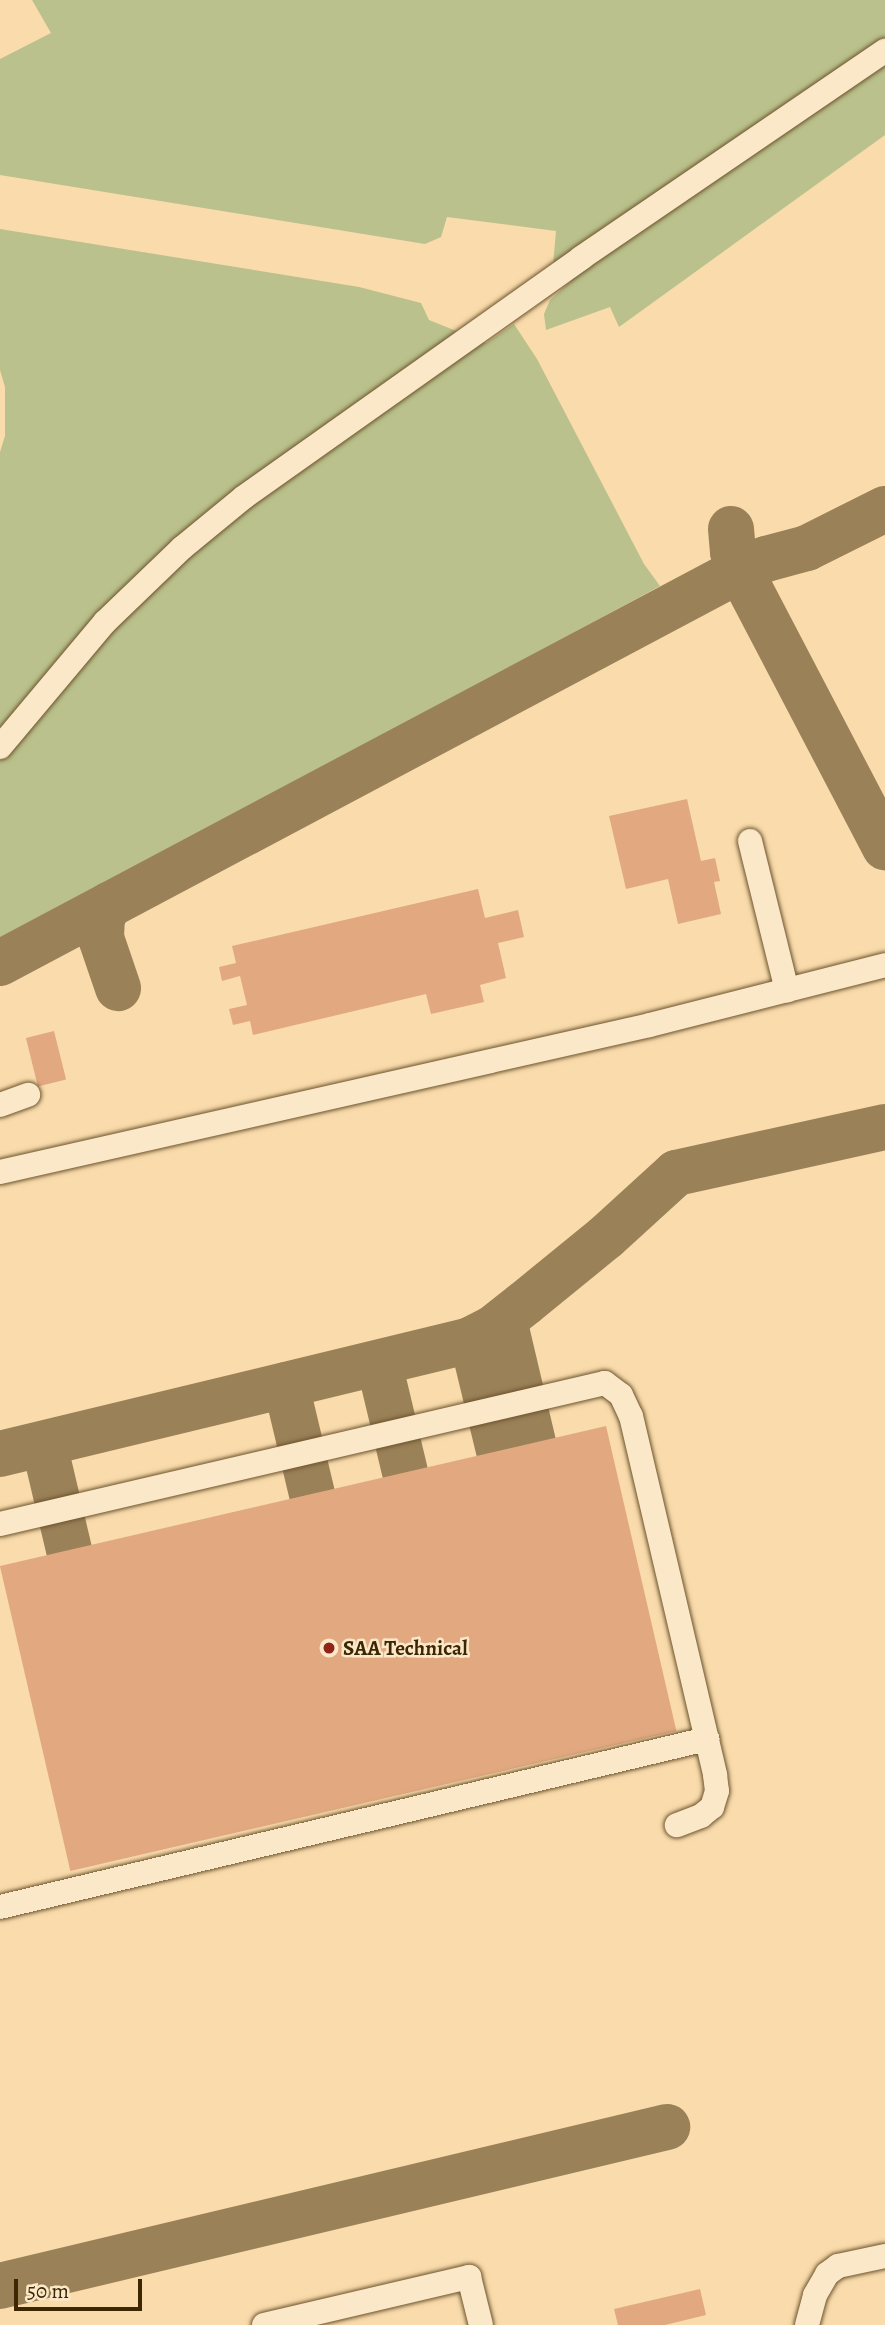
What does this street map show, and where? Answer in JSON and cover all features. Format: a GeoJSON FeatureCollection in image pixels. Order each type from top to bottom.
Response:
{"type":"FeatureCollection","features":[{"type":"Feature","properties":{"kind":"lane"},"geometry":{"type":"LineString","coordinates":[[0,747],[105,622],[182,548],[244,497],[581,258],[885,51]]}},
{"type":"Feature","properties":{"kind":"lane"},"geometry":{"type":"LineString","coordinates":[[750,841],[787,990]]}},
{"type":"Feature","properties":{"kind":"lane"},"geometry":{"type":"LineString","coordinates":[[0,1172],[650,1026],[885,965]]}},
{"type":"Feature","properties":{"kind":"lane"},"geometry":{"type":"LineString","coordinates":[[0,1105],[28,1096]]}},
{"type":"Feature","properties":{"kind":"lane"},"geometry":{"type":"LineString","coordinates":[[0,1524],[605,1383],[621,1395],[631,1416],[717,1791],[712,1807],[701,1816],[677,1825]]}},
{"type":"Feature","properties":{"kind":"lane"},"geometry":{"type":"LineString","coordinates":[[0,1907],[707,1739]]}},
{"type":"Feature","properties":{"kind":"lane"},"geometry":{"type":"LineString","coordinates":[[807,2325],[815,2295],[827,2274],[838,2266],[885,2256]]}},
{"type":"Feature","properties":{"kind":"lane"},"geometry":{"type":"LineString","coordinates":[[264,2325],[469,2277],[481,2325]]}},
{"type":"Feature","properties":{"kind":"green space"},"geometry":{"type":"Polygon","coordinates":[[[32,0],[885,0],[885,135],[619,327],[610,307],[546,330],[544,314],[550,300],[571,281],[564,267],[553,266],[556,231],[447,217],[441,237],[425,244],[0,175],[0,59],[51,33],[32,0]]]}},
{"type":"Feature","properties":{"kind":"green space"},"geometry":{"type":"Polygon","coordinates":[[[0,229],[359,287],[421,303],[429,320],[486,343],[514,324],[537,359],[644,564],[660,586],[0,942],[0,452],[5,436],[5,387],[0,370],[0,229]]]}},
{"type":"Feature","properties":{"kind":"building"},"geometry":{"type":"Polygon","coordinates":[[[687,799],[701,861],[715,858],[720,881],[714,882],[721,914],[678,924],[668,879],[626,889],[609,816],[687,799]]]}},
{"type":"Feature","properties":{"kind":"building"},"geometry":{"type":"Polygon","coordinates":[[[478,889],[485,918],[518,910],[524,937],[498,943],[506,978],[480,985],[484,1002],[431,1014],[426,994],[253,1035],[250,1021],[233,1025],[229,1009],[247,1005],[240,976],[222,981],[219,967],[236,963],[232,946],[478,889]]]}},
{"type":"Feature","properties":{"kind":"building"},"geometry":{"type":"Polygon","coordinates":[[[54,1031],[66,1080],[38,1087],[26,1038],[54,1031]]]}},
{"type":"Feature","properties":{"kind":"building","name":"SAA Technical"},"geometry":{"type":"Polygon","coordinates":[[[606,1426],[676,1731],[70,1871],[0,1566],[606,1426]]]}},
{"type":"Feature","properties":{"kind":"building"},"geometry":{"type":"Polygon","coordinates":[[[700,2289],[706,2315],[665,2325],[618,2325],[614,2309],[700,2289]]]}},
{"type":"Feature","properties":{"kind":"taxiway"},"geometry":{"type":"LineString","coordinates":[[0,963],[740,570],[766,559],[807,548],[885,509]]}},
{"type":"Feature","properties":{"kind":"taxiway"},"geometry":{"type":"LineString","coordinates":[[731,529],[733,552],[740,570],[885,847]]}},
{"type":"Feature","properties":{"kind":"taxiway"},"geometry":{"type":"LineString","coordinates":[[109,905],[102,917],[101,938],[118,988]]}},
{"type":"Feature","properties":{"kind":"taxiway"},"geometry":{"type":"LineString","coordinates":[[0,1454],[468,1341],[492,1329],[525,1303],[606,1237],[676,1173],[885,1127]]}},
{"type":"Feature","properties":{"kind":"taxiway"},"geometry":{"type":"LineString","coordinates":[[504,1320],[533,1443]]}},
{"type":"Feature","properties":{"kind":"taxiway"},"geometry":{"type":"LineString","coordinates":[[472,1339],[499,1451]]}},
{"type":"Feature","properties":{"kind":"taxiway"},"geometry":{"type":"LineString","coordinates":[[379,1363],[405,1472]]}},
{"type":"Feature","properties":{"kind":"taxiway"},"geometry":{"type":"LineString","coordinates":[[286,1385],[312,1494]]}},
{"type":"Feature","properties":{"kind":"taxiway"},"geometry":{"type":"LineString","coordinates":[[44,1444],[69,1550]]}},
{"type":"Feature","properties":{"kind":"taxiway"},"geometry":{"type":"LineString","coordinates":[[0,2286],[667,2127]]}},
{"type":"Feature","properties":{"kind":"place","name":"SAA Technical"},"geometry":{"type":"Point","coordinates":[329,1648]}}]}
